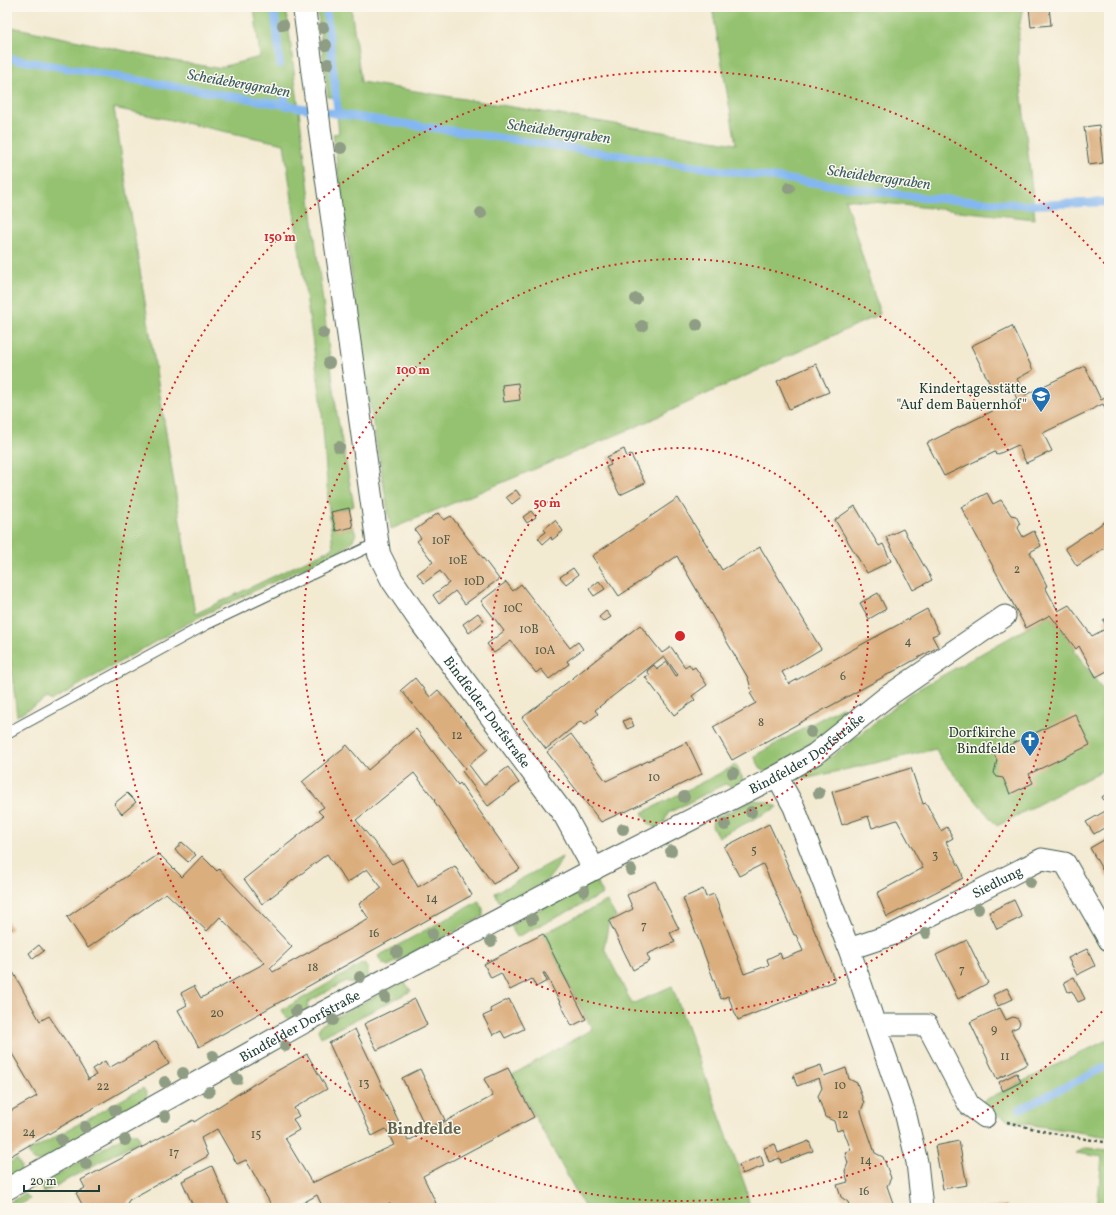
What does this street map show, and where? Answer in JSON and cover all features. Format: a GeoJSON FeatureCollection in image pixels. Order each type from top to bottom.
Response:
{"type":"FeatureCollection","features":[{"type":"Feature","properties":{"kind":"street","name":"Bindfelder Dorfstraße"},"geometry":{"type":"LineString","coordinates":[[304,7],[378,548],[392,580],[422,624],[565,816],[594,869]]}},
{"type":"Feature","properties":{"kind":"street","name":"Bindfelder Dorfstraße"},"geometry":{"type":"LineString","coordinates":[[7,1188],[302,1023],[594,869],[777,776],[815,754],[885,698],[1005,616]]}},
{"type":"Feature","properties":{"kind":"street"},"geometry":{"type":"LineString","coordinates":[[777,776],[794,807],[849,949],[906,1112],[916,1162],[922,1208]]}},
{"type":"Feature","properties":{"kind":"street","name":"Siedlung"},"geometry":{"type":"LineString","coordinates":[[849,949],[894,934],[1042,859],[1064,863],[1109,940]]}},
{"type":"Feature","properties":{"kind":"street"},"geometry":{"type":"LineString","coordinates":[[876,1025],[927,1025],[969,1105],[985,1117]]}},
{"type":"Feature","properties":{"kind":"lane"},"geometry":{"type":"LineString","coordinates":[[7,733],[207,624],[378,548]]}},
{"type":"Feature","properties":{"kind":"path"},"geometry":{"type":"LineString","coordinates":[[985,1117],[1047,1132],[1109,1143]]}},
{"type":"Feature","properties":{"kind":"green space"},"geometry":{"type":"Polygon","coordinates":[[[254,7],[286,7],[337,414],[354,506],[332,512],[336,530],[353,527],[356,534],[353,540],[345,548],[197,618],[51,701],[48,698],[17,716],[7,633],[7,26],[174,61],[217,68],[260,57],[254,7]],[[114,108],[195,614],[333,548],[321,399],[284,144],[114,108]]]}},
{"type":"Feature","properties":{"kind":"green space"},"geometry":{"type":"Polygon","coordinates":[[[317,7],[351,7],[361,82],[736,144],[712,7],[1023,7],[1019,28],[1018,59],[1035,219],[845,199],[880,314],[633,428],[391,529],[364,369],[333,134],[339,133],[335,97],[328,97],[317,7]]]}},
{"type":"Feature","properties":{"kind":"green space"},"geometry":{"type":"Polygon","coordinates":[[[1050,615],[1076,649],[1074,650],[1105,693],[1108,692],[1109,694],[1109,767],[997,826],[941,759],[936,749],[804,779],[804,773],[834,755],[913,692],[1050,615]]]}},
{"type":"Feature","properties":{"kind":"green space"},"geometry":{"type":"Polygon","coordinates":[[[842,707],[847,717],[807,748],[765,772],[761,769],[754,756],[842,707]]]}},
{"type":"Feature","properties":{"kind":"green space"},"geometry":{"type":"Polygon","coordinates":[[[736,765],[743,779],[742,783],[734,788],[725,784],[668,813],[664,823],[655,828],[649,824],[642,813],[736,765]]]}},
{"type":"Feature","properties":{"kind":"green space"},"geometry":{"type":"Polygon","coordinates":[[[755,800],[771,803],[778,807],[718,837],[712,826],[713,819],[755,800]]]}},
{"type":"Feature","properties":{"kind":"green space"},"geometry":{"type":"Polygon","coordinates":[[[562,857],[557,867],[546,881],[532,891],[506,904],[499,901],[495,893],[562,857]]]}},
{"type":"Feature","properties":{"kind":"green space"},"geometry":{"type":"Polygon","coordinates":[[[596,880],[603,894],[517,937],[510,925],[596,880]]]}},
{"type":"Feature","properties":{"kind":"green space"},"geometry":{"type":"Polygon","coordinates":[[[479,901],[483,909],[483,916],[388,966],[382,963],[378,956],[479,901]]]}},
{"type":"Feature","properties":{"kind":"green space"},"geometry":{"type":"Polygon","coordinates":[[[607,901],[616,917],[609,921],[604,948],[632,1004],[672,986],[746,1188],[750,1208],[585,1208],[512,1075],[592,1029],[543,934],[607,901]]]}},
{"type":"Feature","properties":{"kind":"green space"},"geometry":{"type":"Polygon","coordinates":[[[364,963],[368,970],[368,978],[356,984],[346,981],[308,1002],[307,1010],[291,1019],[286,1017],[282,1010],[364,963]]]}},
{"type":"Feature","properties":{"kind":"green space"},"geometry":{"type":"Polygon","coordinates":[[[402,982],[407,985],[411,991],[321,1037],[318,1030],[321,1025],[402,982]]]}},
{"type":"Feature","properties":{"kind":"green space"},"geometry":{"type":"Polygon","coordinates":[[[1109,1039],[1109,1137],[1014,1122],[993,1113],[981,1102],[1109,1039]]]}},
{"type":"Feature","properties":{"kind":"green space"},"geometry":{"type":"Polygon","coordinates":[[[143,1088],[147,1094],[145,1101],[39,1162],[32,1159],[28,1152],[143,1088]]]}},
{"type":"Feature","properties":{"kind":"green space"},"geometry":{"type":"Polygon","coordinates":[[[131,1132],[137,1134],[140,1140],[43,1193],[41,1184],[131,1132]]]}},
{"type":"Feature","properties":{"kind":"green space"},"geometry":{"type":"Polygon","coordinates":[[[1086,1148],[1109,1150],[1109,1208],[1097,1208],[1102,1157],[1076,1153],[1086,1148]]]}},
{"type":"Feature","properties":{"kind":"green space"},"geometry":{"type":"Polygon","coordinates":[[[17,1159],[21,1166],[20,1173],[7,1180],[7,1164],[17,1159]]]}},
{"type":"Feature","properties":{"kind":"green space"},"geometry":{"type":"Polygon","coordinates":[[[25,1194],[30,1199],[14,1208],[7,1208],[7,1204],[25,1194]]]}},
{"type":"Feature","properties":{"kind":"building"},"geometry":{"type":"Polygon","coordinates":[[[1029,7],[1049,7],[1051,25],[1031,27],[1029,7]]]}},
{"type":"Feature","properties":{"kind":"building"},"geometry":{"type":"Polygon","coordinates":[[[1099,125],[1103,163],[1089,165],[1084,127],[1099,125]]]}},
{"type":"Feature","properties":{"kind":"building"},"geometry":{"type":"Polygon","coordinates":[[[1012,326],[1033,370],[1017,379],[1025,395],[1085,366],[1101,400],[1109,396],[1109,418],[1103,404],[1043,433],[1052,451],[1026,463],[1018,445],[996,455],[995,452],[944,476],[927,443],[1017,399],[1009,382],[993,390],[971,346],[1012,326]]]}},
{"type":"Feature","properties":{"kind":"building"},"geometry":{"type":"Polygon","coordinates":[[[816,364],[829,392],[789,409],[777,381],[816,364]]]}},
{"type":"Feature","properties":{"kind":"building"},"geometry":{"type":"Polygon","coordinates":[[[518,383],[520,400],[504,402],[502,385],[518,383]]]}},
{"type":"Feature","properties":{"kind":"building"},"geometry":{"type":"Polygon","coordinates":[[[624,449],[627,457],[631,455],[645,483],[620,495],[606,467],[611,465],[607,457],[624,449]]]}},
{"type":"Feature","properties":{"kind":"building"},"geometry":{"type":"Polygon","coordinates":[[[516,490],[521,497],[512,504],[506,497],[516,490]]]}},
{"type":"Feature","properties":{"kind":"building"},"geometry":{"type":"Polygon","coordinates":[[[987,493],[993,504],[1001,500],[1011,515],[1016,516],[1020,524],[1018,528],[1023,537],[1034,531],[1041,546],[1030,552],[1047,586],[1045,587],[1058,611],[1069,605],[1092,636],[1107,628],[1103,620],[1109,617],[1109,670],[1096,677],[1079,646],[1076,649],[1050,615],[1026,628],[961,507],[987,493]]]}},
{"type":"Feature","properties":{"kind":"building"},"geometry":{"type":"Polygon","coordinates":[[[678,498],[722,570],[760,547],[821,649],[782,672],[789,684],[927,609],[939,633],[932,636],[938,647],[732,760],[713,727],[756,703],[750,693],[752,692],[748,678],[677,556],[619,596],[592,556],[678,498]]]}},
{"type":"Feature","properties":{"kind":"building"},"geometry":{"type":"Polygon","coordinates":[[[855,506],[879,546],[883,544],[891,561],[867,573],[835,520],[855,506]]]}},
{"type":"Feature","properties":{"kind":"building"},"geometry":{"type":"Polygon","coordinates":[[[349,508],[353,527],[336,531],[331,512],[349,508]]]}},
{"type":"Feature","properties":{"kind":"building"},"geometry":{"type":"Polygon","coordinates":[[[531,511],[536,517],[527,523],[523,517],[531,511]]]}},
{"type":"Feature","properties":{"kind":"building"},"geometry":{"type":"Polygon","coordinates":[[[438,513],[444,520],[451,516],[499,579],[465,604],[455,591],[439,604],[433,595],[449,583],[440,571],[424,583],[417,574],[433,562],[417,541],[421,538],[415,530],[438,513]]]}},
{"type":"Feature","properties":{"kind":"building"},"geometry":{"type":"Polygon","coordinates":[[[555,520],[563,531],[552,540],[551,537],[543,544],[538,538],[546,532],[544,529],[555,520]]]}},
{"type":"Feature","properties":{"kind":"building"},"geometry":{"type":"Polygon","coordinates":[[[1106,521],[1109,525],[1109,545],[1077,566],[1065,548],[1106,521]]]}},
{"type":"Feature","properties":{"kind":"building"},"geometry":{"type":"Polygon","coordinates":[[[903,529],[932,580],[913,590],[886,537],[903,529]]]}},
{"type":"Feature","properties":{"kind":"building"},"geometry":{"type":"Polygon","coordinates":[[[573,568],[578,575],[566,584],[560,577],[573,568]]]}},
{"type":"Feature","properties":{"kind":"building"},"geometry":{"type":"Polygon","coordinates":[[[599,581],[605,589],[594,596],[589,589],[599,581]]]}},
{"type":"Feature","properties":{"kind":"building"},"geometry":{"type":"Polygon","coordinates":[[[506,582],[513,591],[521,584],[570,648],[578,642],[583,649],[567,661],[569,664],[549,679],[541,669],[536,673],[511,641],[494,653],[487,644],[504,631],[481,601],[506,582]]]}},
{"type":"Feature","properties":{"kind":"building"},"geometry":{"type":"Polygon","coordinates":[[[878,593],[886,609],[869,619],[860,603],[878,593]]]}},
{"type":"Feature","properties":{"kind":"building"},"geometry":{"type":"Polygon","coordinates":[[[606,611],[611,617],[603,622],[599,617],[606,611]]]}},
{"type":"Feature","properties":{"kind":"building"},"geometry":{"type":"Polygon","coordinates":[[[478,613],[484,621],[469,633],[463,624],[478,613]]]}},
{"type":"Feature","properties":{"kind":"building"},"geometry":{"type":"Polygon","coordinates":[[[640,625],[662,653],[671,647],[685,667],[689,664],[692,669],[695,667],[707,685],[692,696],[695,700],[674,715],[645,677],[650,675],[647,671],[654,665],[657,669],[667,662],[676,676],[678,675],[664,656],[595,710],[598,714],[584,725],[581,721],[546,749],[522,718],[640,625]]]}},
{"type":"Feature","properties":{"kind":"building"},"geometry":{"type":"Polygon","coordinates":[[[415,678],[430,697],[438,690],[488,749],[469,765],[484,785],[508,767],[519,783],[488,806],[462,771],[465,768],[401,690],[415,678]]]}},
{"type":"Feature","properties":{"kind":"building","name":"Dorfkirche Bindfelde"},"geometry":{"type":"Polygon","coordinates":[[[1075,714],[1090,745],[1029,774],[1033,783],[1010,794],[1003,778],[997,777],[994,773],[997,760],[993,753],[1075,714]]]}},
{"type":"Feature","properties":{"kind":"building"},"geometry":{"type":"Polygon","coordinates":[[[630,718],[634,726],[627,729],[623,721],[630,718]]]}},
{"type":"Feature","properties":{"kind":"building"},"geometry":{"type":"Polygon","coordinates":[[[416,729],[458,785],[460,783],[520,869],[493,884],[434,801],[435,800],[414,773],[356,820],[392,864],[402,859],[418,887],[455,866],[472,895],[199,1047],[178,1010],[187,1005],[181,993],[194,986],[201,998],[265,963],[220,917],[207,931],[166,893],[88,948],[67,917],[159,854],[182,877],[202,856],[217,871],[219,869],[292,947],[270,968],[273,972],[369,919],[359,904],[382,888],[367,869],[347,883],[327,854],[262,904],[244,879],[323,816],[318,811],[324,807],[302,782],[347,745],[368,770],[416,729]]]}},
{"type":"Feature","properties":{"kind":"building"},"geometry":{"type":"Polygon","coordinates":[[[571,734],[606,781],[687,742],[702,774],[625,812],[601,822],[547,752],[571,734]]]}},
{"type":"Feature","properties":{"kind":"building"},"geometry":{"type":"Polygon","coordinates":[[[911,768],[923,804],[926,803],[941,831],[947,827],[953,838],[946,842],[961,870],[963,878],[887,917],[877,893],[923,868],[897,820],[872,828],[868,816],[842,825],[832,792],[911,768]]]}},
{"type":"Feature","properties":{"kind":"building"},"geometry":{"type":"Polygon","coordinates":[[[1109,792],[1109,806],[1108,807],[1102,797],[1109,792]]]}},
{"type":"Feature","properties":{"kind":"building"},"geometry":{"type":"Polygon","coordinates":[[[127,793],[136,802],[122,814],[114,804],[127,793]]]}},
{"type":"Feature","properties":{"kind":"building"},"geometry":{"type":"Polygon","coordinates":[[[1109,809],[1109,825],[1094,834],[1086,822],[1109,809]]]}},
{"type":"Feature","properties":{"kind":"building"},"geometry":{"type":"Polygon","coordinates":[[[769,824],[783,854],[835,981],[738,1020],[728,996],[721,999],[683,898],[703,889],[706,897],[714,894],[744,974],[769,965],[767,959],[780,953],[782,959],[803,951],[796,935],[794,935],[763,864],[739,876],[724,847],[769,824]]]}},
{"type":"Feature","properties":{"kind":"building"},"geometry":{"type":"Polygon","coordinates":[[[1109,837],[1109,877],[1107,878],[1090,848],[1109,837]]]}},
{"type":"Feature","properties":{"kind":"building"},"geometry":{"type":"Polygon","coordinates":[[[182,842],[196,855],[188,862],[175,850],[182,842]]]}},
{"type":"Feature","properties":{"kind":"building"},"geometry":{"type":"Polygon","coordinates":[[[655,881],[679,929],[670,933],[675,942],[647,954],[650,961],[633,970],[609,921],[633,909],[627,895],[655,881]]]}},
{"type":"Feature","properties":{"kind":"building"},"geometry":{"type":"Polygon","coordinates":[[[1014,900],[1022,917],[997,929],[989,912],[1014,900]]]}},
{"type":"Feature","properties":{"kind":"building"},"geometry":{"type":"Polygon","coordinates":[[[7,920],[12,929],[7,932],[7,920]]]}},
{"type":"Feature","properties":{"kind":"building"},"geometry":{"type":"Polygon","coordinates":[[[543,934],[586,1019],[572,1026],[545,973],[543,973],[547,981],[536,987],[532,979],[510,990],[501,973],[491,978],[484,964],[543,934]]]}},
{"type":"Feature","properties":{"kind":"building"},"geometry":{"type":"Polygon","coordinates":[[[967,940],[988,983],[958,999],[936,955],[967,940]]]}},
{"type":"Feature","properties":{"kind":"building"},"geometry":{"type":"Polygon","coordinates":[[[39,945],[44,951],[33,959],[29,953],[39,945]]]}},
{"type":"Feature","properties":{"kind":"building"},"geometry":{"type":"Polygon","coordinates":[[[1087,949],[1095,966],[1077,975],[1068,958],[1087,949]]]}},
{"type":"Feature","properties":{"kind":"building"},"geometry":{"type":"Polygon","coordinates":[[[13,972],[40,1021],[49,1016],[72,1050],[88,1078],[87,1080],[96,1075],[92,1069],[105,1061],[109,1068],[156,1041],[169,1064],[7,1158],[7,1113],[37,1096],[7,1045],[7,975],[13,972]]]}},
{"type":"Feature","properties":{"kind":"building"},"geometry":{"type":"Polygon","coordinates":[[[1074,977],[1085,999],[1078,1002],[1072,991],[1068,992],[1064,982],[1074,977]]]}},
{"type":"Feature","properties":{"kind":"building"},"geometry":{"type":"Polygon","coordinates":[[[1007,988],[1013,999],[998,1006],[993,995],[1007,988]]]}},
{"type":"Feature","properties":{"kind":"building"},"geometry":{"type":"Polygon","coordinates":[[[415,999],[427,1025],[377,1050],[364,1024],[415,999]]]}},
{"type":"Feature","properties":{"kind":"building"},"geometry":{"type":"Polygon","coordinates":[[[509,999],[524,1029],[505,1038],[501,1031],[493,1035],[483,1016],[492,1012],[490,1009],[509,999]]]}},
{"type":"Feature","properties":{"kind":"building"},"geometry":{"type":"Polygon","coordinates":[[[1000,1008],[1006,1020],[1013,1017],[1018,1019],[1020,1023],[1018,1027],[1011,1030],[1028,1064],[997,1079],[970,1022],[1000,1008]]]}},
{"type":"Feature","properties":{"kind":"building"},"geometry":{"type":"Polygon","coordinates":[[[355,1029],[408,1141],[493,1096],[484,1079],[508,1068],[534,1117],[423,1176],[436,1203],[426,1208],[392,1208],[390,1204],[382,1208],[360,1208],[360,1206],[356,1208],[323,1208],[317,1195],[294,1208],[273,1208],[246,1160],[237,1164],[217,1129],[201,1138],[208,1156],[129,1200],[127,1204],[130,1208],[84,1208],[76,1193],[85,1188],[81,1180],[193,1120],[194,1122],[259,1081],[307,1054],[327,1089],[294,1108],[299,1116],[293,1119],[299,1130],[285,1138],[312,1183],[394,1145],[386,1129],[372,1136],[329,1043],[355,1029]]]}},
{"type":"Feature","properties":{"kind":"building"},"geometry":{"type":"Polygon","coordinates":[[[821,1065],[824,1076],[846,1068],[849,1079],[857,1083],[864,1103],[861,1111],[875,1153],[883,1157],[891,1178],[887,1186],[894,1206],[850,1208],[848,1202],[841,1197],[837,1185],[848,1182],[845,1171],[848,1163],[845,1153],[851,1150],[843,1129],[837,1131],[834,1121],[825,1117],[818,1096],[822,1088],[819,1078],[797,1086],[793,1075],[821,1065]]]}},
{"type":"Feature","properties":{"kind":"building"},"geometry":{"type":"Polygon","coordinates":[[[420,1069],[445,1120],[426,1128],[402,1078],[420,1069]]]}},
{"type":"Feature","properties":{"kind":"building"},"geometry":{"type":"Polygon","coordinates":[[[1017,1073],[1021,1082],[1003,1091],[999,1082],[1017,1073]]]}},
{"type":"Feature","properties":{"kind":"building"},"geometry":{"type":"Polygon","coordinates":[[[809,1141],[813,1151],[781,1163],[780,1158],[769,1162],[764,1148],[775,1144],[778,1153],[809,1141]]]}},
{"type":"Feature","properties":{"kind":"building"},"geometry":{"type":"Polygon","coordinates":[[[959,1141],[967,1185],[943,1189],[935,1146],[959,1141]]]}},
{"type":"Feature","properties":{"kind":"building"},"geometry":{"type":"Polygon","coordinates":[[[761,1156],[764,1166],[742,1174],[739,1165],[761,1156]]]}},
{"type":"Feature","properties":{"kind":"building"},"geometry":{"type":"Polygon","coordinates":[[[212,1166],[230,1208],[194,1208],[182,1181],[212,1166]]]}},
{"type":"Feature","properties":{"kind":"building"},"geometry":{"type":"Polygon","coordinates":[[[1008,1205],[1008,1208],[987,1208],[987,1207],[1008,1205]]]}},
{"type":"Feature","properties":{"kind":"waterway"},"geometry":{"type":"LineString","coordinates":[[274,7],[280,64]]}},
{"type":"Feature","properties":{"kind":"waterway"},"geometry":{"type":"LineString","coordinates":[[326,7],[338,114]]}},
{"type":"Feature","properties":{"kind":"waterway","name":"Scheideberggraben"},"geometry":{"type":"LineString","coordinates":[[7,58],[338,114],[734,172],[927,198],[1029,205],[1109,202]]}},
{"type":"Feature","properties":{"kind":"waterway"},"geometry":{"type":"LineString","coordinates":[[284,92],[286,106]]}},
{"type":"Feature","properties":{"kind":"waterway"},"geometry":{"type":"LineString","coordinates":[[1020,1109],[1109,1065]]}},
{"type":"Feature","properties":{"kind":"place","name":"Kindertagesstätte \"Auf dem Bauernhof\""},"geometry":{"type":"Point","coordinates":[1041,413]}},
{"type":"Feature","properties":{"kind":"place","name":"Dorfkirche Bindfelde"},"geometry":{"type":"Point","coordinates":[1030,757]}},
{"type":"Feature","properties":{"kind":"district","name":"Bindfelde"},"geometry":{"type":"Point","coordinates":[424,1128]}}]}
